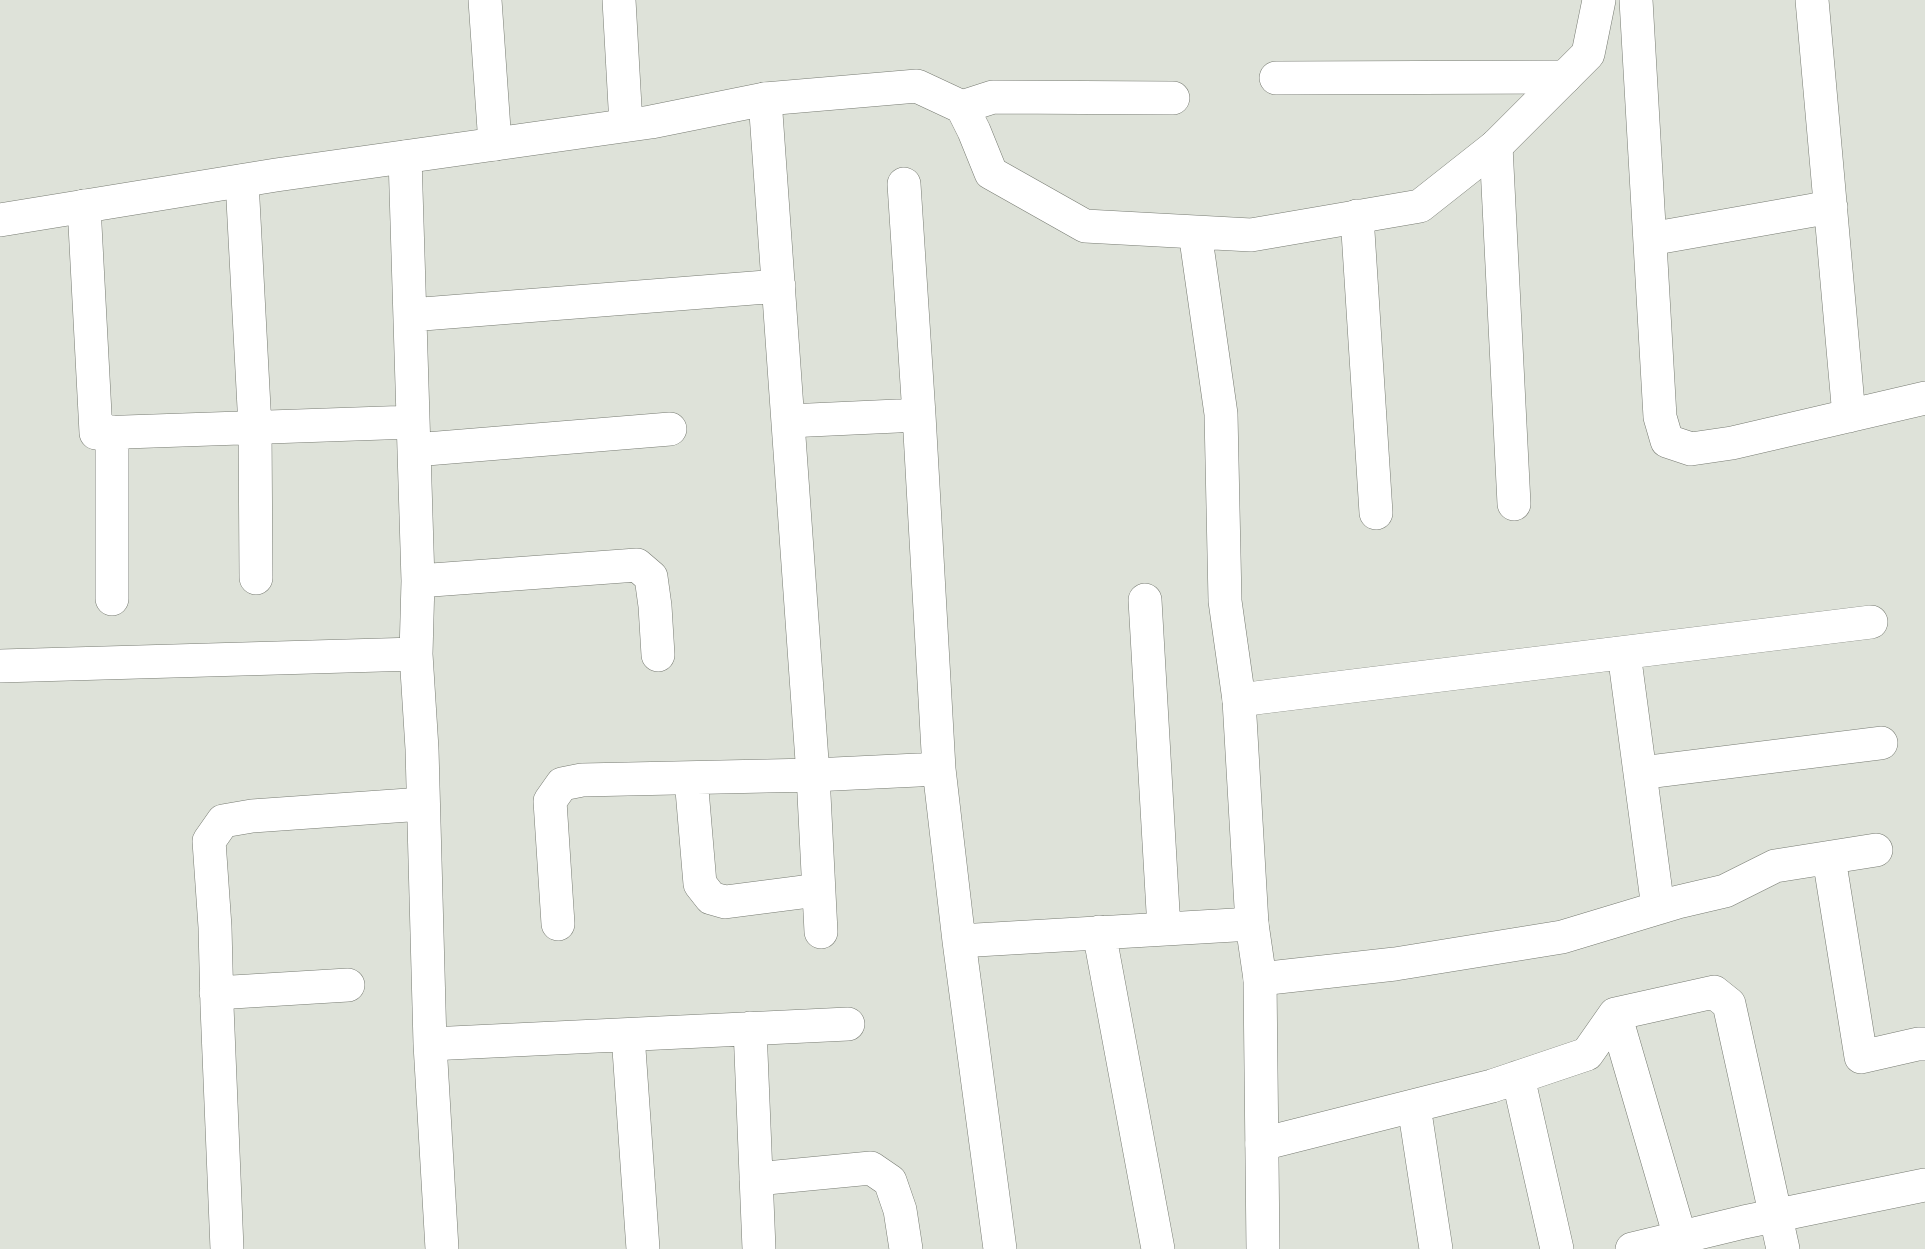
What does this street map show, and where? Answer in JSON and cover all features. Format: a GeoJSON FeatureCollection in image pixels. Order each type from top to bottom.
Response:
{"type":"FeatureCollection","features":[{"type":"Feature","properties":{"kind":"street"},"geometry":{"type":"LineString","coordinates":[[485,0],[495,144]]}},
{"type":"Feature","properties":{"kind":"street"},"geometry":{"type":"LineString","coordinates":[[619,0],[626,125]]}},
{"type":"Feature","properties":{"kind":"street"},"geometry":{"type":"LineString","coordinates":[[0,220],[242,181],[651,122],[765,99],[917,86],[962,107],[992,173],[1085,226],[1251,235],[1420,206],[1496,146],[1588,54],[1599,0]]}},
{"type":"Feature","properties":{"kind":"street"},"geometry":{"type":"LineString","coordinates":[[1636,0],[1660,417],[1667,441],[1691,449],[1732,443],[1925,398]]}},
{"type":"Feature","properties":{"kind":"street"},"geometry":{"type":"LineString","coordinates":[[1812,0],[1849,416]]}},
{"type":"Feature","properties":{"kind":"street"},"geometry":{"type":"LineString","coordinates":[[1276,78],[1565,77]]}},
{"type":"Feature","properties":{"kind":"street"},"geometry":{"type":"LineString","coordinates":[[962,107],[993,97],[1173,98]]}},
{"type":"Feature","properties":{"kind":"street"},"geometry":{"type":"LineString","coordinates":[[765,99],[813,775],[821,932]]}},
{"type":"Feature","properties":{"kind":"street"},"geometry":{"type":"LineString","coordinates":[[1496,146],[1514,504]]}},
{"type":"Feature","properties":{"kind":"street"},"geometry":{"type":"LineString","coordinates":[[405,157],[418,581],[416,654],[422,748],[430,1044],[442,1249]]}},
{"type":"Feature","properties":{"kind":"street"},"geometry":{"type":"LineString","coordinates":[[242,181],[255,427],[256,578]]}},
{"type":"Feature","properties":{"kind":"street"},"geometry":{"type":"LineString","coordinates":[[904,184],[939,770],[1000,1249]]}},
{"type":"Feature","properties":{"kind":"street"},"geometry":{"type":"LineString","coordinates":[[84,206],[96,433],[255,427],[413,436],[670,429]]}},
{"type":"Feature","properties":{"kind":"street"},"geometry":{"type":"LineString","coordinates":[[1650,239],[1831,207]]}},
{"type":"Feature","properties":{"kind":"street"},"geometry":{"type":"LineString","coordinates":[[1357,216],[1376,513]]}},
{"type":"Feature","properties":{"kind":"street"},"geometry":{"type":"LineString","coordinates":[[1195,232],[1221,414],[1225,601],[1239,700],[1252,924],[1260,979],[1263,1249]]}},
{"type":"Feature","properties":{"kind":"street"},"geometry":{"type":"LineString","coordinates":[[410,315],[779,286]]}},
{"type":"Feature","properties":{"kind":"street"},"geometry":{"type":"LineString","coordinates":[[788,421],[919,415]]}},
{"type":"Feature","properties":{"kind":"street"},"geometry":{"type":"LineString","coordinates":[[112,432],[112,598]]}},
{"type":"Feature","properties":{"kind":"street"},"geometry":{"type":"LineString","coordinates":[[418,581],[637,565],[651,578],[658,656]]}},
{"type":"Feature","properties":{"kind":"street"},"geometry":{"type":"LineString","coordinates":[[1145,600],[1164,929]]}},
{"type":"Feature","properties":{"kind":"street"},"geometry":{"type":"LineString","coordinates":[[1239,700],[1871,622]]}},
{"type":"Feature","properties":{"kind":"street"},"geometry":{"type":"LineString","coordinates":[[1624,653],[1658,908]]}},
{"type":"Feature","properties":{"kind":"street"},"geometry":{"type":"LineString","coordinates":[[0,666],[416,654]]}},
{"type":"Feature","properties":{"kind":"street"},"geometry":{"type":"LineString","coordinates":[[1640,773],[1881,743]]}},
{"type":"Feature","properties":{"kind":"street"},"geometry":{"type":"LineString","coordinates":[[558,924],[550,801],[562,784],[582,780],[939,770]]}},
{"type":"Feature","properties":{"kind":"street"},"geometry":{"type":"LineString","coordinates":[[691,778],[700,884],[711,898],[725,902],[818,890]]}},
{"type":"Feature","properties":{"kind":"street"},"geometry":{"type":"LineString","coordinates":[[227,1249],[215,927],[209,841],[223,821],[252,816],[423,804]]}},
{"type":"Feature","properties":{"kind":"street"},"geometry":{"type":"LineString","coordinates":[[1260,979],[1395,964],[1562,936],[1725,891],[1775,867],[1875,850]]}},
{"type":"Feature","properties":{"kind":"street"},"geometry":{"type":"LineString","coordinates":[[1829,858],[1861,1057],[1925,1044]]}},
{"type":"Feature","properties":{"kind":"street"},"geometry":{"type":"LineString","coordinates":[[959,941],[1252,924]]}},
{"type":"Feature","properties":{"kind":"street"},"geometry":{"type":"LineString","coordinates":[[1099,932],[1158,1249]]}},
{"type":"Feature","properties":{"kind":"street"},"geometry":{"type":"LineString","coordinates":[[216,993],[348,985]]}},
{"type":"Feature","properties":{"kind":"street"},"geometry":{"type":"LineString","coordinates":[[1262,1144],[1491,1086],[1587,1054],[1615,1014],[1714,992],[1729,1004],[1783,1249]]}},
{"type":"Feature","properties":{"kind":"street"},"geometry":{"type":"LineString","coordinates":[[1615,1014],[1680,1237]]}},
{"type":"Feature","properties":{"kind":"street"},"geometry":{"type":"LineString","coordinates":[[430,1044],[848,1024]]}},
{"type":"Feature","properties":{"kind":"street"},"geometry":{"type":"LineString","coordinates":[[750,1028],[759,1249]]}},
{"type":"Feature","properties":{"kind":"street"},"geometry":{"type":"LineString","coordinates":[[628,1035],[643,1249]]}},
{"type":"Feature","properties":{"kind":"street"},"geometry":{"type":"LineString","coordinates":[[1518,1077],[1557,1249]]}},
{"type":"Feature","properties":{"kind":"street"},"geometry":{"type":"LineString","coordinates":[[1414,1106],[1436,1249]]}},
{"type":"Feature","properties":{"kind":"street"},"geometry":{"type":"LineString","coordinates":[[756,1179],[871,1168],[890,1181],[900,1210],[906,1249]]}},
{"type":"Feature","properties":{"kind":"street"},"geometry":{"type":"LineString","coordinates":[[1632,1249],[1775,1215],[1925,1185]]}}]}
